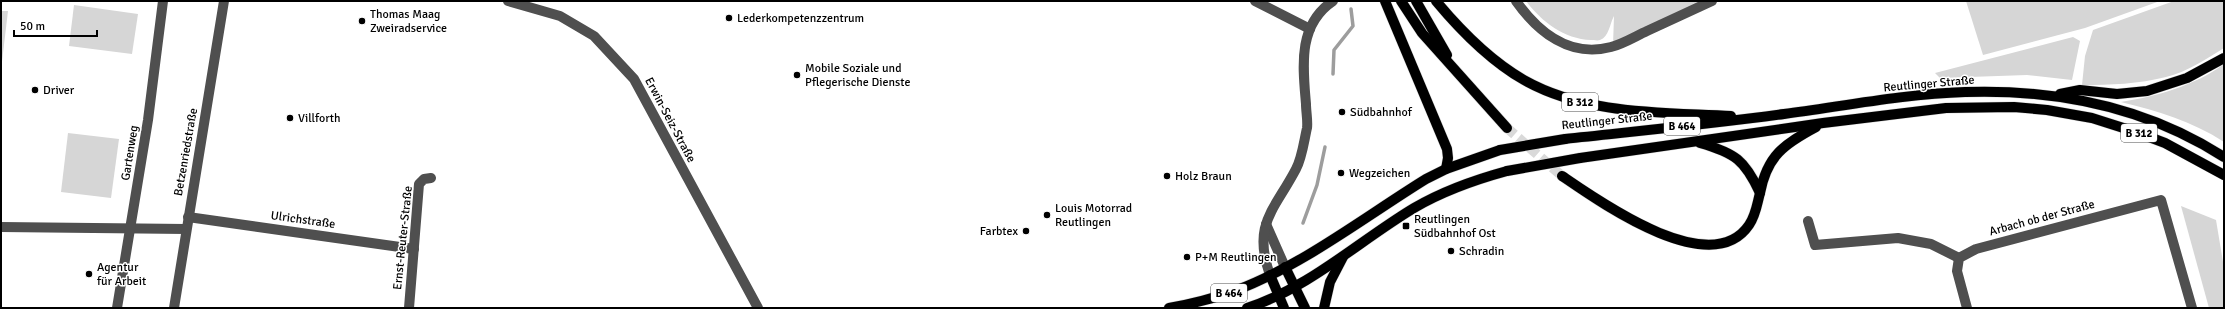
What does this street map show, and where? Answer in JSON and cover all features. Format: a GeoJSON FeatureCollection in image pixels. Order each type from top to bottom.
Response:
{"type":"FeatureCollection","features":[{"type":"Feature","properties":{"kind":"main road"},"geometry":{"type":"LineString","coordinates":[[1385,1],[1435,116],[1447,149],[1448,158],[1446,169]]}},
{"type":"Feature","properties":{"kind":"main road"},"geometry":{"type":"LineString","coordinates":[[1401,1],[1422,34],[1507,128]]}},
{"type":"Feature","properties":{"kind":"main road"},"geometry":{"type":"LineString","coordinates":[[1416,1],[1456,71]]}},
{"type":"Feature","properties":{"kind":"main road","name":"B 312"},"geometry":{"type":"LineString","coordinates":[[1436,1],[1491,58],[1524,80],[1560,96],[1603,107],[1759,118]]}},
{"type":"Feature","properties":{"kind":"main road","name":"B 312"},"geometry":{"type":"LineString","coordinates":[[2056,95],[2080,90],[2117,94],[2147,91],[2187,78],[2224,58]]}},
{"type":"Feature","properties":{"kind":"main road","name":"Reutlinger Straße"},"geometry":{"type":"LineString","coordinates":[[1285,267],[1410,189],[1446,169],[1500,150],[1565,139],[1759,118],[1964,92],[2012,92],[2056,95]]}},
{"type":"Feature","properties":{"kind":"main road","name":"B 312"},"geometry":{"type":"LineString","coordinates":[[2056,95],[2139,116],[2175,130],[2202,143],[2224,157]]}},
{"type":"Feature","properties":{"kind":"main road","name":"B 312"},"geometry":{"type":"LineString","coordinates":[[1562,176],[1601,202],[1652,229],[1690,243],[1708,245],[1723,243],[1738,236],[1749,226],[1756,211],[1760,193],[1771,160],[1780,150],[1793,140],[1823,123],[1965,107],[2014,107],[2047,110],[2092,118],[2136,132],[2165,144],[2224,176]]}},
{"type":"Feature","properties":{"kind":"main road"},"geometry":{"type":"LineString","coordinates":[[1695,142],[1823,123]]}},
{"type":"Feature","properties":{"kind":"main road"},"geometry":{"type":"LineString","coordinates":[[1695,142],[1725,150],[1734,156],[1745,166],[1760,193]]}},
{"type":"Feature","properties":{"kind":"main road","name":"B 464"},"geometry":{"type":"LineString","coordinates":[[1247,308],[1294,286],[1344,256],[1430,199],[1472,181],[1507,171],[1580,158],[1695,142]]}},
{"type":"Feature","properties":{"kind":"main road"},"geometry":{"type":"LineString","coordinates":[[1324,308],[1330,282],[1344,256]]}},
{"type":"Feature","properties":{"kind":"main road"},"geometry":{"type":"LineString","coordinates":[[1285,267],[1305,308]]}},
{"type":"Feature","properties":{"kind":"main road","name":"B 464"},"geometry":{"type":"LineString","coordinates":[[1169,308],[1203,302],[1238,290],[1270,276],[1285,267]]}},
{"type":"Feature","properties":{"kind":"main road"},"geometry":{"type":"LineString","coordinates":[[1270,276],[1277,295],[1284,308]]}},
{"type":"Feature","properties":{"kind":"street","name":"Gartenweg"},"geometry":{"type":"LineString","coordinates":[[117,308],[148,120],[163,1]]}},
{"type":"Feature","properties":{"kind":"street","name":"Betzenriedstraße"},"geometry":{"type":"LineString","coordinates":[[174,308],[224,1]]}},
{"type":"Feature","properties":{"kind":"street","name":"Erwin-Seiz-Straße"},"geometry":{"type":"LineString","coordinates":[[508,1],[560,16],[594,36],[634,79],[758,308]]}},
{"type":"Feature","properties":{"kind":"street"},"geometry":{"type":"LineString","coordinates":[[1255,1],[1310,30]]}},
{"type":"Feature","properties":{"kind":"street"},"geometry":{"type":"LineString","coordinates":[[1270,276],[1262,247],[1266,224],[1272,207],[1297,168],[1307,126],[1302,58],[1310,30],[1322,12],[1333,1]]}},
{"type":"Feature","properties":{"kind":"street"},"geometry":{"type":"LineString","coordinates":[[1516,1],[1531,22],[1545,34],[1567,45],[1592,49],[1612,47],[1712,1]]}},
{"type":"Feature","properties":{"kind":"street","name":"Ernst-Reuter-Straße"},"geometry":{"type":"LineString","coordinates":[[409,308],[419,184],[424,179],[431,178]]}},
{"type":"Feature","properties":{"kind":"street","name":"Arbach ob der Straße"},"geometry":{"type":"LineString","coordinates":[[1959,258],[1976,249],[2161,200],[2192,308]]}},
{"type":"Feature","properties":{"kind":"street","name":"Ulrichstraße"},"geometry":{"type":"LineString","coordinates":[[188,217],[414,249]]}},
{"type":"Feature","properties":{"kind":"street"},"geometry":{"type":"LineString","coordinates":[[1808,221],[1816,245],[1898,238],[1931,244],[1959,258],[1957,271],[1967,308]]}},
{"type":"Feature","properties":{"kind":"street"},"geometry":{"type":"LineString","coordinates":[[1266,224],[1285,267]]}},
{"type":"Feature","properties":{"kind":"street"},"geometry":{"type":"LineString","coordinates":[[1,227],[186,229]]}},
{"type":"Feature","properties":{"kind":"shaded area"},"geometry":{"type":"Polygon","coordinates":[[[1526,1],[1708,1],[1613,45],[1614,16],[1607,33],[1603,38],[1600,40],[1581,39],[1563,33],[1554,28],[1539,16],[1526,1]]]}},
{"type":"Feature","properties":{"kind":"shaded area"},"geometry":{"type":"Polygon","coordinates":[[[1966,1],[2160,1],[2085,28],[1983,55],[1966,1]]]}},
{"type":"Feature","properties":{"kind":"shaded area"},"geometry":{"type":"Polygon","coordinates":[[[2174,1],[2224,1],[2224,48],[2189,69],[2174,75],[2124,84],[2082,85],[2085,56],[2093,30],[2174,1]]]}},
{"type":"Feature","properties":{"kind":"shaded area"},"geometry":{"type":"Polygon","coordinates":[[[74,5],[138,14],[132,54],[69,46],[74,5]]]}},
{"type":"Feature","properties":{"kind":"shaded area"},"geometry":{"type":"Polygon","coordinates":[[[1,11],[8,11],[1,70],[1,11]]]}},
{"type":"Feature","properties":{"kind":"shaded area"},"geometry":{"type":"Polygon","coordinates":[[[2073,37],[2080,41],[2072,80],[2027,75],[1940,78],[1935,73],[2073,37]]]}},
{"type":"Feature","properties":{"kind":"shaded area"},"geometry":{"type":"Polygon","coordinates":[[[2224,64],[2224,142],[2187,122],[2121,102],[2148,97],[2175,89],[2212,72],[2224,64]]]}},
{"type":"Feature","properties":{"kind":"shaded area"},"geometry":{"type":"Polygon","coordinates":[[[68,133],[119,139],[111,198],[61,192],[68,133]]]}},
{"type":"Feature","properties":{"kind":"shaded area"},"geometry":{"type":"Polygon","coordinates":[[[2181,206],[2216,220],[2224,268],[2224,308],[2209,308],[2181,206]]]}},
{"type":"Feature","properties":{"kind":"waterway"},"geometry":{"type":"LineString","coordinates":[[1333,74],[1334,50],[1353,26],[1351,9]]}},
{"type":"Feature","properties":{"kind":"waterway"},"geometry":{"type":"LineString","coordinates":[[1303,223],[1317,185],[1325,147]]}},
{"type":"Feature","properties":{"kind":"tunnel"},"geometry":{"type":"LineString","coordinates":[[1507,128],[1562,176]]}},
{"type":"Feature","properties":{"kind":"place","name":"Lederkompetenzzentrum"},"geometry":{"type":"Point","coordinates":[729,18]}},
{"type":"Feature","properties":{"kind":"place","name":"Thomas Maag Zweiradservice"},"geometry":{"type":"Point","coordinates":[362,21]}},
{"type":"Feature","properties":{"kind":"place","name":"Mobile Soziale und Pflegerische Dienste"},"geometry":{"type":"Point","coordinates":[797,75]}},
{"type":"Feature","properties":{"kind":"place","name":"Driver"},"geometry":{"type":"Point","coordinates":[35,90]}},
{"type":"Feature","properties":{"kind":"place","name":"Südbahnhof"},"geometry":{"type":"Point","coordinates":[1342,112]}},
{"type":"Feature","properties":{"kind":"place","name":"Villforth"},"geometry":{"type":"Point","coordinates":[290,118]}},
{"type":"Feature","properties":{"kind":"place","name":"Wegzeichen"},"geometry":{"type":"Point","coordinates":[1341,173]}},
{"type":"Feature","properties":{"kind":"place","name":"Holz Braun"},"geometry":{"type":"Point","coordinates":[1167,176]}},
{"type":"Feature","properties":{"kind":"place","name":"Louis Motorrad Reutlingen"},"geometry":{"type":"Point","coordinates":[1047,215]}},
{"type":"Feature","properties":{"kind":"place","name":"Reutlingen Südbahnhof Ost"},"geometry":{"type":"Point","coordinates":[1406,226]}},
{"type":"Feature","properties":{"kind":"place","name":"Farbtex"},"geometry":{"type":"Point","coordinates":[1026,231]}},
{"type":"Feature","properties":{"kind":"place","name":"Schradin"},"geometry":{"type":"Point","coordinates":[1451,251]}},
{"type":"Feature","properties":{"kind":"place","name":"P+M Reutlingen"},"geometry":{"type":"Point","coordinates":[1187,257]}},
{"type":"Feature","properties":{"kind":"place","name":"Agentur für Arbeit"},"geometry":{"type":"Point","coordinates":[89,274]}}]}
